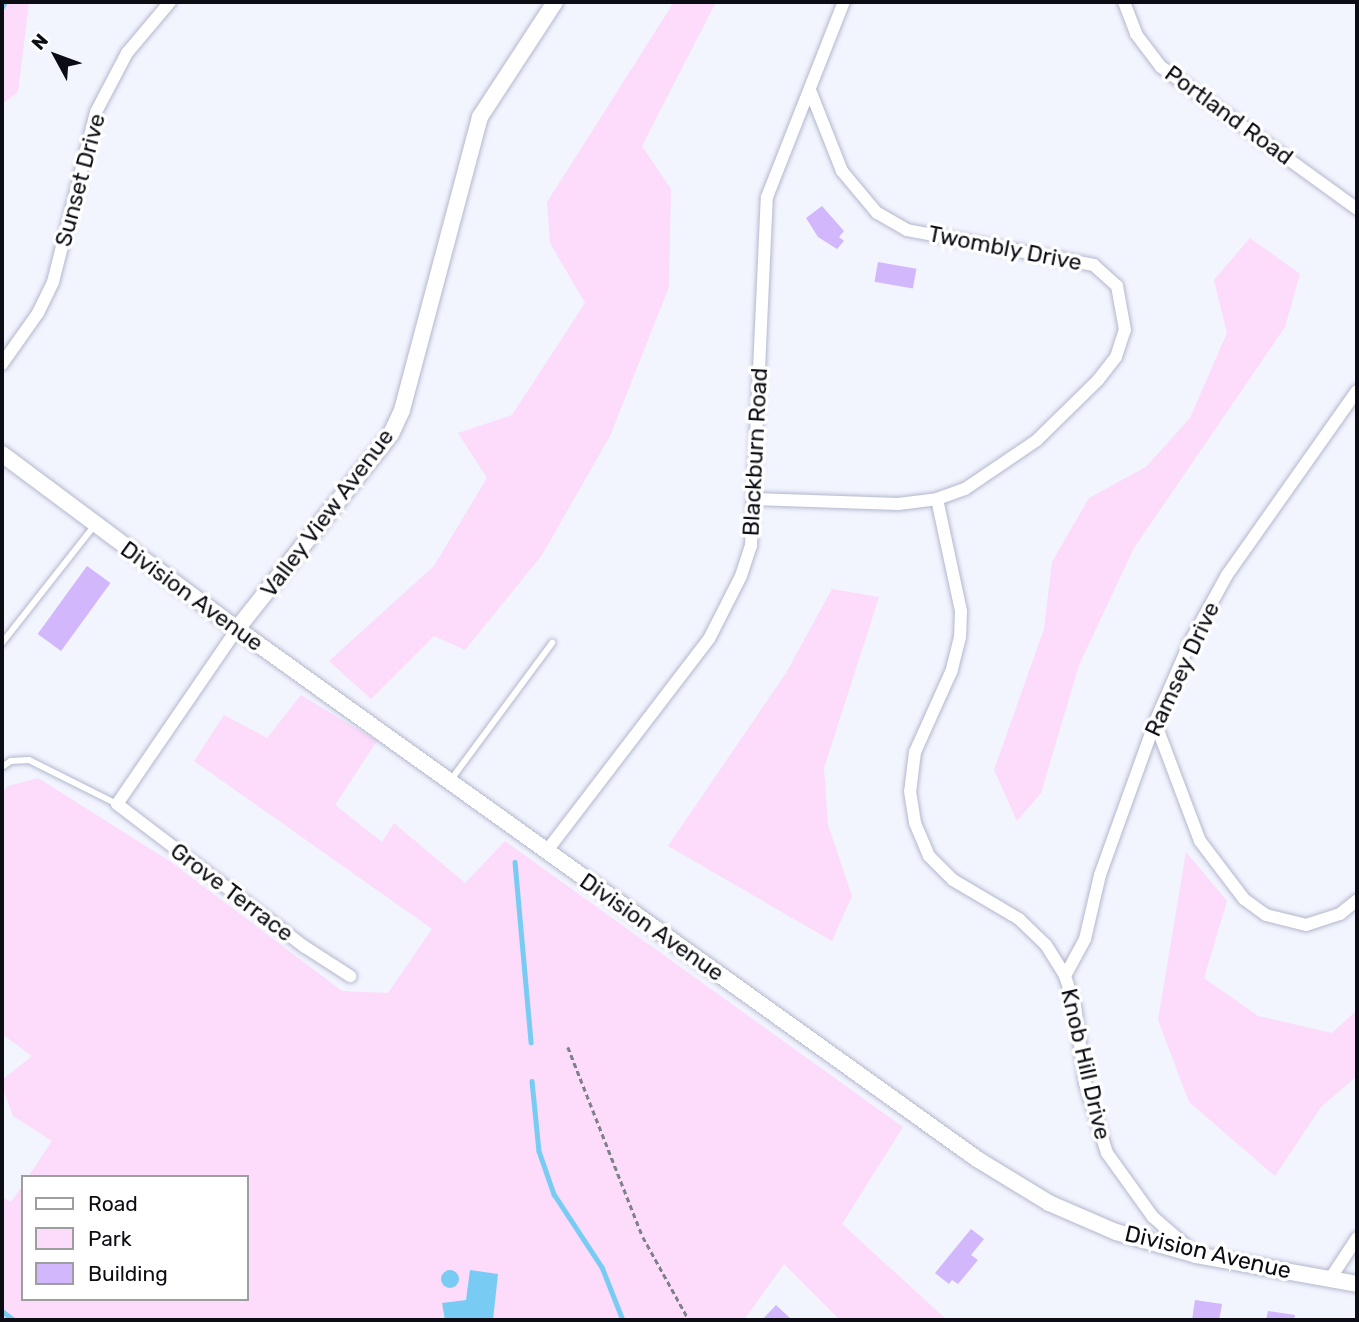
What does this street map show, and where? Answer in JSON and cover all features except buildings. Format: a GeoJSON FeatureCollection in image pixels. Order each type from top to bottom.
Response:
{"type":"FeatureCollection","features":[{"type":"Feature","properties":{"kind":"street","name":"Sunset Drive"},"geometry":{"type":"LineString","coordinates":[[2,364],[38,313],[53,282],[85,145],[110,82],[149,24],[170,2]]}},
{"type":"Feature","properties":{"kind":"street","name":"Valley View Avenue"},"geometry":{"type":"LineString","coordinates":[[117,804],[237,629],[391,434],[402,410],[480,117],[555,2]]}},
{"type":"Feature","properties":{"kind":"street","name":"Blackburn Road"},"geometry":{"type":"LineString","coordinates":[[546,852],[709,639],[744,566],[754,499],[768,197],[844,2]]}},
{"type":"Feature","properties":{"kind":"street","name":"Portland Road"},"geometry":{"type":"LineString","coordinates":[[1124,2],[1136,34],[1161,68],[1357,209]]}},
{"type":"Feature","properties":{"kind":"street","name":"Twombly Drive"},"geometry":{"type":"LineString","coordinates":[[754,499],[898,504],[937,499],[965,489],[1013,460],[1108,369],[1125,330],[1123,299],[1108,274],[1079,258],[907,230],[877,213],[842,171],[810,89]]}},
{"type":"Feature","properties":{"kind":"street","name":"Ramsey Drive"},"geometry":{"type":"LineString","coordinates":[[1065,976],[1085,939],[1100,874],[1155,722],[1227,575],[1357,391]]}},
{"type":"Feature","properties":{"kind":"street","name":"Division Avenue"},"geometry":{"type":"LineString","coordinates":[[2,454],[237,629],[977,1159],[1049,1203],[1116,1232],[1196,1255],[1357,1283]]}},
{"type":"Feature","properties":{"kind":"street","name":"Knob Hill Drive"},"geometry":{"type":"LineString","coordinates":[[937,499],[961,611],[960,637],[951,672],[915,752],[910,791],[915,823],[929,856],[953,880],[1019,919],[1046,945],[1065,976],[1075,1006],[1085,1083],[1107,1153],[1153,1217],[1196,1255]]}},
{"type":"Feature","properties":{"kind":"street"},"geometry":{"type":"LineString","coordinates":[[1155,722],[1200,841],[1244,899],[1266,915],[1306,925],[1340,914],[1357,900]]}},
{"type":"Feature","properties":{"kind":"street","name":"Grove Terrace"},"geometry":{"type":"LineString","coordinates":[[117,804],[304,947],[350,976]]}},
{"type":"Feature","properties":{"kind":"street"},"geometry":{"type":"LineString","coordinates":[[1330,1279],[1357,1238]]}},
{"type":"Feature","properties":{"kind":"lane"},"geometry":{"type":"LineString","coordinates":[[2,643],[95,524]]}},
{"type":"Feature","properties":{"kind":"lane"},"geometry":{"type":"LineString","coordinates":[[449,782],[552,643]]}},
{"type":"Feature","properties":{"kind":"lane"},"geometry":{"type":"LineString","coordinates":[[2,767],[11,761],[29,761],[117,804]]}},
{"type":"Feature","properties":{"kind":"path"},"geometry":{"type":"LineString","coordinates":[[568,1047],[643,1237],[689,1320]]}},
{"type":"Feature","properties":{"kind":"green space"},"geometry":{"type":"Polygon","coordinates":[[[2,2],[29,2],[18,92],[2,104],[2,2]]]}},
{"type":"Feature","properties":{"kind":"green space"},"geometry":{"type":"Polygon","coordinates":[[[674,2],[716,2],[642,146],[671,189],[669,287],[610,436],[542,555],[465,650],[434,636],[371,699],[329,661],[434,566],[487,478],[458,433],[512,415],[585,303],[550,243],[547,202],[674,2]]]}},
{"type":"Feature","properties":{"kind":"green space"},"geometry":{"type":"Polygon","coordinates":[[[1250,238],[1300,274],[1285,327],[1134,548],[1079,665],[1041,793],[1017,821],[994,770],[1044,629],[1052,562],[1089,498],[1146,467],[1190,418],[1227,333],[1214,280],[1250,238]]]}},
{"type":"Feature","properties":{"kind":"green space"},"geometry":{"type":"Polygon","coordinates":[[[832,589],[879,597],[824,768],[828,825],[852,896],[832,941],[668,846],[786,673],[832,589]]]}},
{"type":"Feature","properties":{"kind":"green space"},"geometry":{"type":"Polygon","coordinates":[[[301,695],[377,741],[335,805],[382,842],[394,823],[465,883],[505,841],[903,1127],[842,1224],[947,1320],[840,1320],[784,1264],[744,1320],[2,1320],[2,1197],[11,1202],[21,1188],[21,1301],[248,1301],[248,1175],[29,1175],[52,1141],[13,1116],[2,1086],[2,1080],[32,1056],[2,1034],[2,793],[8,786],[38,778],[171,862],[342,991],[388,993],[432,929],[194,761],[224,715],[267,738],[301,695]]]}},
{"type":"Feature","properties":{"kind":"green space"},"geometry":{"type":"Polygon","coordinates":[[[1186,852],[1227,901],[1204,978],[1258,1016],[1332,1033],[1357,1010],[1357,1076],[1321,1107],[1275,1176],[1189,1102],[1158,1020],[1186,852]]]}},
{"type":"Feature","properties":{"kind":"water"},"geometry":{"type":"Polygon","coordinates":[[[450,1270],[456,1273],[459,1279],[456,1285],[450,1288],[444,1285],[441,1279],[444,1273],[450,1270]]]}},
{"type":"Feature","properties":{"kind":"water"},"geometry":{"type":"Polygon","coordinates":[[[470,1270],[498,1274],[493,1320],[445,1320],[442,1303],[466,1300],[470,1270]]]}},
{"type":"Feature","properties":{"kind":"waterway"},"geometry":{"type":"LineString","coordinates":[[2,7],[5,2]]}},
{"type":"Feature","properties":{"kind":"waterway"},"geometry":{"type":"LineString","coordinates":[[515,862],[531,1042]]}},
{"type":"Feature","properties":{"kind":"waterway"},"geometry":{"type":"LineString","coordinates":[[532,1081],[539,1151],[554,1194],[602,1267],[623,1320]]}},
{"type":"Feature","properties":{"kind":"waterway"},"geometry":{"type":"LineString","coordinates":[[2,1311],[14,1320]]}}]}
